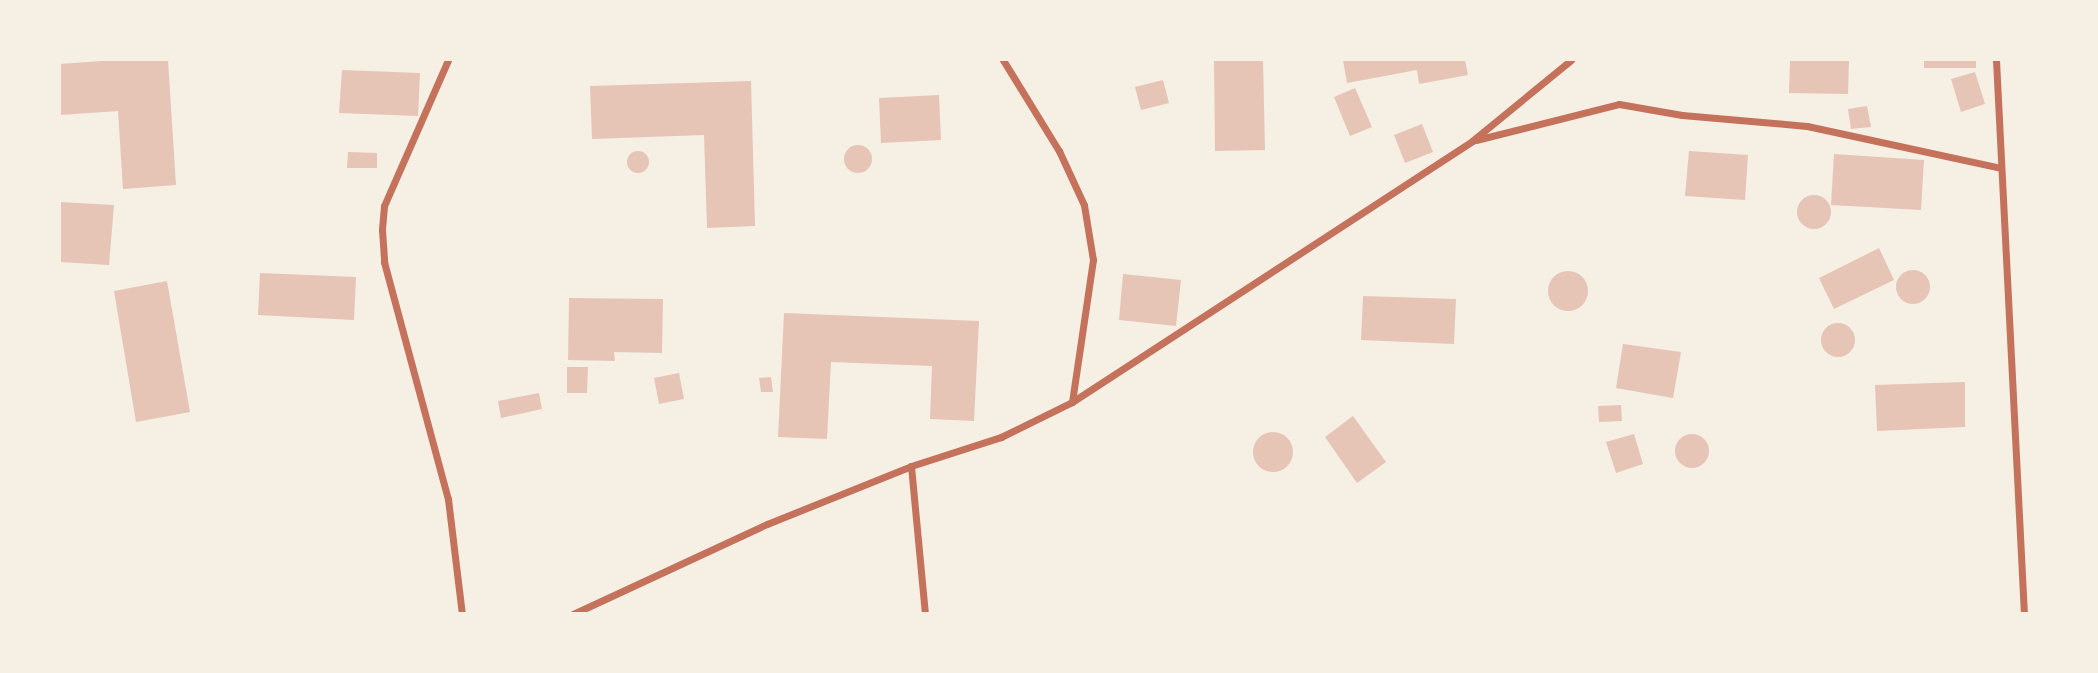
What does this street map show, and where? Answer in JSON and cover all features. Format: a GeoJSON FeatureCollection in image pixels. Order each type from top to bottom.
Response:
{"type":"FeatureCollection","features":[{"type":"Feature","properties":{"kind":"street"},"geometry":{"type":"LineString","coordinates":[[448,60],[384,206],[382,230],[384,262],[447,499],[462,614]]}},
{"type":"Feature","properties":{"kind":"street"},"geometry":{"type":"LineString","coordinates":[[1003,60],[1059,151],[1084,205],[1093,260],[1072,402]]}},
{"type":"Feature","properties":{"kind":"street"},"geometry":{"type":"LineString","coordinates":[[573,614],[767,524],[911,466],[1001,437],[1072,402],[1472,141],[1571,60]]}},
{"type":"Feature","properties":{"kind":"street"},"geometry":{"type":"LineString","coordinates":[[1996,60],[2024,614]]}},
{"type":"Feature","properties":{"kind":"street"},"geometry":{"type":"LineString","coordinates":[[1472,141],[1619,104],[1682,115],[1807,126],[2001,168]]}},
{"type":"Feature","properties":{"kind":"street"},"geometry":{"type":"LineString","coordinates":[[911,466],[925,614]]}},
{"type":"Feature","properties":{"kind":"building"},"geometry":{"type":"Polygon","coordinates":[[[168,60],[176,185],[123,189],[118,111],[60,115],[60,64],[168,60]]]}},
{"type":"Feature","properties":{"kind":"building"},"geometry":{"type":"Polygon","coordinates":[[[1263,60],[1265,150],[1215,151],[1214,61],[1263,60]]]}},
{"type":"Feature","properties":{"kind":"building"},"geometry":{"type":"Polygon","coordinates":[[[1343,60],[1465,60],[1468,75],[1419,84],[1417,70],[1347,83],[1343,60]]]}},
{"type":"Feature","properties":{"kind":"building"},"geometry":{"type":"Polygon","coordinates":[[[1790,60],[1849,60],[1848,94],[1789,93],[1790,60]]]}},
{"type":"Feature","properties":{"kind":"building"},"geometry":{"type":"Polygon","coordinates":[[[1924,60],[1976,60],[1976,68],[1924,68],[1924,60]]]}},
{"type":"Feature","properties":{"kind":"building"},"geometry":{"type":"Polygon","coordinates":[[[342,70],[420,73],[418,116],[339,113],[342,70]]]}},
{"type":"Feature","properties":{"kind":"building"},"geometry":{"type":"Polygon","coordinates":[[[1975,72],[1985,104],[1961,112],[1951,79],[1975,72]]]}},
{"type":"Feature","properties":{"kind":"building"},"geometry":{"type":"Polygon","coordinates":[[[1163,80],[1169,103],[1141,110],[1135,87],[1163,80]]]}},
{"type":"Feature","properties":{"kind":"building"},"geometry":{"type":"Polygon","coordinates":[[[751,81],[755,226],[707,228],[704,135],[592,139],[590,86],[751,81]]]}},
{"type":"Feature","properties":{"kind":"building"},"geometry":{"type":"Polygon","coordinates":[[[1355,88],[1372,127],[1350,136],[1334,97],[1355,88]]]}},
{"type":"Feature","properties":{"kind":"building"},"geometry":{"type":"Polygon","coordinates":[[[939,95],[941,140],[881,143],[879,98],[939,95]]]}},
{"type":"Feature","properties":{"kind":"building"},"geometry":{"type":"Polygon","coordinates":[[[1867,106],[1871,127],[1851,129],[1848,109],[1867,106]]]}},
{"type":"Feature","properties":{"kind":"building"},"geometry":{"type":"Polygon","coordinates":[[[1422,124],[1433,152],[1405,163],[1394,135],[1422,124]]]}},
{"type":"Feature","properties":{"kind":"building"},"geometry":{"type":"Polygon","coordinates":[[[858,145],[868,149],[872,159],[868,169],[858,173],[848,169],[844,159],[848,149],[858,145]]]}},
{"type":"Feature","properties":{"kind":"building"},"geometry":{"type":"Polygon","coordinates":[[[638,151],[646,154],[649,162],[646,170],[638,173],[630,170],[627,162],[630,154],[638,151]]]}},
{"type":"Feature","properties":{"kind":"building"},"geometry":{"type":"Polygon","coordinates":[[[1689,151],[1748,155],[1745,200],[1685,196],[1689,151]]]}},
{"type":"Feature","properties":{"kind":"building"},"geometry":{"type":"Polygon","coordinates":[[[348,152],[377,153],[377,168],[347,168],[348,152]]]}},
{"type":"Feature","properties":{"kind":"building"},"geometry":{"type":"Polygon","coordinates":[[[1834,154],[1924,160],[1921,210],[1831,205],[1834,154]]]}},
{"type":"Feature","properties":{"kind":"building"},"geometry":{"type":"Polygon","coordinates":[[[1814,195],[1826,200],[1831,212],[1826,224],[1814,229],[1802,224],[1797,212],[1802,200],[1814,195]]]}},
{"type":"Feature","properties":{"kind":"building"},"geometry":{"type":"Polygon","coordinates":[[[60,202],[114,205],[109,265],[60,262],[60,202]]]}},
{"type":"Feature","properties":{"kind":"building"},"geometry":{"type":"Polygon","coordinates":[[[1879,248],[1894,280],[1834,309],[1819,278],[1879,248]]]}},
{"type":"Feature","properties":{"kind":"building"},"geometry":{"type":"Polygon","coordinates":[[[1913,270],[1925,275],[1930,287],[1925,299],[1913,304],[1901,299],[1896,287],[1901,275],[1913,270]]]}},
{"type":"Feature","properties":{"kind":"building"},"geometry":{"type":"Polygon","coordinates":[[[1568,271],[1576,272],[1582,277],[1587,283],[1587,299],[1582,305],[1576,310],[1568,311],[1560,310],[1554,305],[1549,299],[1548,291],[1549,283],[1554,277],[1560,272],[1568,271]]]}},
{"type":"Feature","properties":{"kind":"building"},"geometry":{"type":"Polygon","coordinates":[[[260,273],[356,277],[354,320],[258,315],[260,273]]]}},
{"type":"Feature","properties":{"kind":"building"},"geometry":{"type":"Polygon","coordinates":[[[1123,274],[1181,280],[1176,326],[1119,320],[1123,274]]]}},
{"type":"Feature","properties":{"kind":"building"},"geometry":{"type":"Polygon","coordinates":[[[167,281],[190,412],[136,422],[114,291],[167,281]]]}},
{"type":"Feature","properties":{"kind":"building"},"geometry":{"type":"Polygon","coordinates":[[[1363,296],[1456,299],[1454,344],[1361,340],[1363,296]]]}},
{"type":"Feature","properties":{"kind":"building"},"geometry":{"type":"Polygon","coordinates":[[[569,298],[663,299],[662,353],[614,352],[615,361],[568,360],[569,298]]]}},
{"type":"Feature","properties":{"kind":"building"},"geometry":{"type":"Polygon","coordinates":[[[784,313],[979,321],[974,421],[930,419],[932,366],[831,362],[827,439],[778,437],[784,313]]]}},
{"type":"Feature","properties":{"kind":"building"},"geometry":{"type":"Polygon","coordinates":[[[1838,323],[1850,328],[1855,340],[1850,352],[1838,357],[1826,352],[1821,340],[1826,328],[1838,323]]]}},
{"type":"Feature","properties":{"kind":"building"},"geometry":{"type":"Polygon","coordinates":[[[1623,344],[1681,352],[1673,398],[1616,388],[1623,344]]]}},
{"type":"Feature","properties":{"kind":"building"},"geometry":{"type":"Polygon","coordinates":[[[567,367],[588,367],[587,393],[567,393],[567,367]]]}},
{"type":"Feature","properties":{"kind":"building"},"geometry":{"type":"Polygon","coordinates":[[[679,373],[684,399],[659,404],[654,378],[679,373]]]}},
{"type":"Feature","properties":{"kind":"building"},"geometry":{"type":"Polygon","coordinates":[[[771,377],[773,392],[761,392],[759,378],[771,377]]]}},
{"type":"Feature","properties":{"kind":"building"},"geometry":{"type":"Polygon","coordinates":[[[1965,382],[1965,427],[1877,431],[1875,385],[1965,382]]]}},
{"type":"Feature","properties":{"kind":"building"},"geometry":{"type":"Polygon","coordinates":[[[539,393],[542,409],[501,418],[498,401],[539,393]]]}},
{"type":"Feature","properties":{"kind":"building"},"geometry":{"type":"Polygon","coordinates":[[[1621,405],[1622,421],[1599,422],[1598,406],[1621,405]]]}},
{"type":"Feature","properties":{"kind":"building"},"geometry":{"type":"Polygon","coordinates":[[[1353,416],[1386,462],[1357,483],[1325,437],[1353,416]]]}},
{"type":"Feature","properties":{"kind":"building"},"geometry":{"type":"Polygon","coordinates":[[[1273,432],[1287,438],[1293,452],[1287,466],[1273,472],[1259,466],[1253,452],[1259,438],[1273,432]]]}},
{"type":"Feature","properties":{"kind":"building"},"geometry":{"type":"Polygon","coordinates":[[[1634,434],[1643,464],[1616,473],[1606,442],[1634,434]]]}},
{"type":"Feature","properties":{"kind":"building"},"geometry":{"type":"Polygon","coordinates":[[[1692,434],[1704,439],[1709,451],[1704,463],[1692,468],[1680,463],[1675,451],[1680,439],[1692,434]]]}}]}
